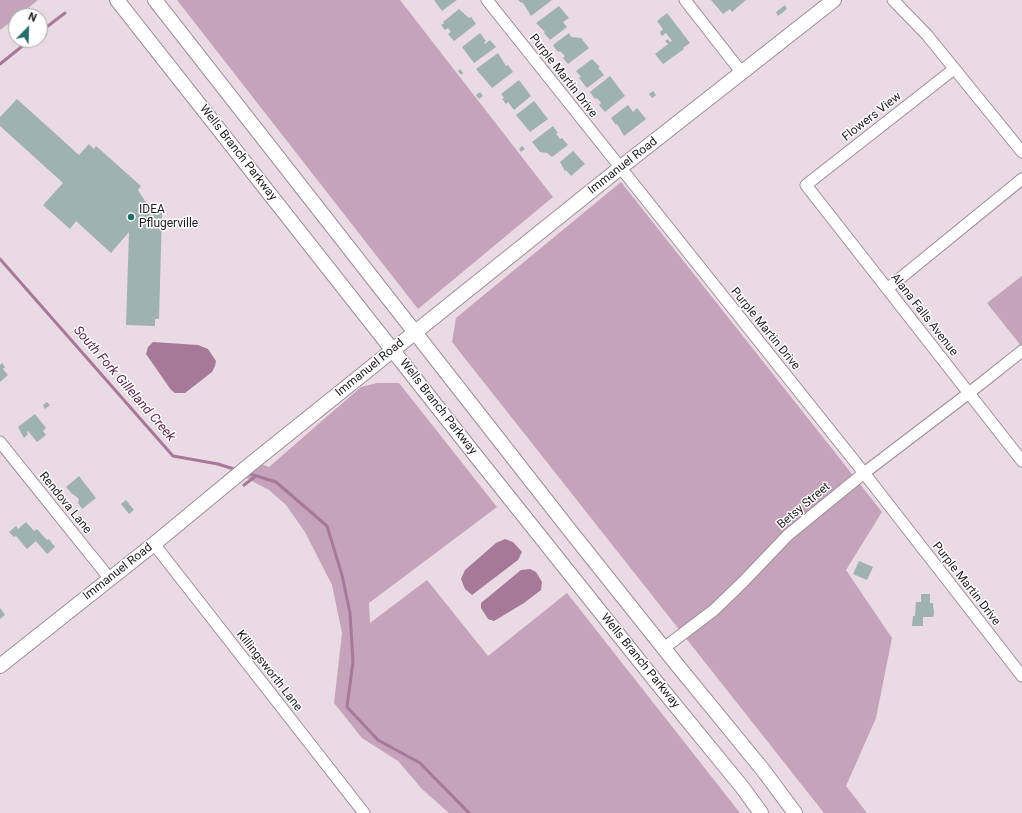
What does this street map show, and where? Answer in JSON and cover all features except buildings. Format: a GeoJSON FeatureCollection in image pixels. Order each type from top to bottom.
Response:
{"type":"FeatureCollection","features":[{"type":"Feature","properties":{"kind":"street","name":"Wells Branch Parkway"},"geometry":{"type":"LineString","coordinates":[[117,0],[657,683],[742,787],[761,813]]}},
{"type":"Feature","properties":{"kind":"street"},"geometry":{"type":"LineString","coordinates":[[155,0],[664,648],[763,770],[795,813]]}},
{"type":"Feature","properties":{"kind":"street","name":"Purple Martin Drive"},"geometry":{"type":"LineString","coordinates":[[487,0],[864,473],[1022,676]]}},
{"type":"Feature","properties":{"kind":"street"},"geometry":{"type":"LineString","coordinates":[[685,0],[742,73]]}},
{"type":"Feature","properties":{"kind":"street","name":"Immanuel Road"},"geometry":{"type":"LineString","coordinates":[[0,666],[154,544],[252,463],[620,168],[834,0]]}},
{"type":"Feature","properties":{"kind":"street"},"geometry":{"type":"LineString","coordinates":[[893,0],[927,35],[1022,152]]}},
{"type":"Feature","properties":{"kind":"street","name":"Flowers View"},"geometry":{"type":"LineString","coordinates":[[806,185],[954,69]]}},
{"type":"Feature","properties":{"kind":"street"},"geometry":{"type":"LineString","coordinates":[[887,289],[1022,179]]}},
{"type":"Feature","properties":{"kind":"street","name":"Alana Falls Avenue"},"geometry":{"type":"LineString","coordinates":[[806,185],[1022,461]]}},
{"type":"Feature","properties":{"kind":"street","name":"Betsy Street"},"geometry":{"type":"LineString","coordinates":[[664,648],[714,610],[788,535],[864,473],[969,393],[1022,350]]}},
{"type":"Feature","properties":{"kind":"street","name":"Rendova Lane"},"geometry":{"type":"LineString","coordinates":[[0,442],[110,579]]}},
{"type":"Feature","properties":{"kind":"street","name":"Killingsworth Lane"},"geometry":{"type":"LineString","coordinates":[[154,544],[364,813]]}},
{"type":"Feature","properties":{"kind":"shaded area"},"geometry":{"type":"Polygon","coordinates":[[[0,0],[38,0],[28,8],[8,8],[8,24],[0,30],[0,0]]]}},
{"type":"Feature","properties":{"kind":"shaded area"},"geometry":{"type":"Polygon","coordinates":[[[177,0],[400,0],[553,197],[418,309],[177,0]]]}},
{"type":"Feature","properties":{"kind":"shaded area"},"geometry":{"type":"Polygon","coordinates":[[[621,182],[882,512],[846,570],[892,638],[876,718],[846,786],[867,813],[824,813],[452,342],[456,318],[621,182]]]}},
{"type":"Feature","properties":{"kind":"shaded area"},"geometry":{"type":"Polygon","coordinates":[[[1022,276],[1022,347],[987,303],[1022,276]]]}},
{"type":"Feature","properties":{"kind":"shaded area"},"geometry":{"type":"Polygon","coordinates":[[[153,342],[198,345],[208,349],[216,361],[215,366],[212,372],[185,393],[175,393],[171,390],[146,354],[148,347],[153,342]]]}},
{"type":"Feature","properties":{"kind":"shaded area"},"geometry":{"type":"Polygon","coordinates":[[[377,383],[399,383],[497,507],[369,603],[370,623],[427,580],[488,656],[567,593],[740,813],[449,813],[422,789],[398,761],[362,738],[334,703],[342,633],[332,585],[305,532],[286,505],[269,490],[246,478],[261,464],[269,467],[361,387],[377,383]]]}},
{"type":"Feature","properties":{"kind":"shaded area"},"geometry":{"type":"Polygon","coordinates":[[[505,539],[513,542],[522,552],[518,560],[472,595],[465,589],[461,579],[465,570],[496,543],[505,539]]]}},
{"type":"Feature","properties":{"kind":"shaded area"},"geometry":{"type":"Polygon","coordinates":[[[530,569],[536,572],[542,582],[541,590],[524,603],[494,621],[488,619],[481,608],[481,603],[521,570],[530,569]]]}},
{"type":"Feature","properties":{"kind":"waterway"},"geometry":{"type":"LineString","coordinates":[[48,26],[65,13]]}},
{"type":"Feature","properties":{"kind":"waterway"},"geometry":{"type":"LineString","coordinates":[[0,64],[20,48]]}},
{"type":"Feature","properties":{"kind":"waterway","name":"South Fork Gilleland Creek"},"geometry":{"type":"LineString","coordinates":[[0,259],[173,456],[218,464],[237,470]]}},
{"type":"Feature","properties":{"kind":"waterway","name":"South Fork Gilleland Creek"},"geometry":{"type":"LineString","coordinates":[[247,473],[276,482],[327,526],[342,575],[350,613],[353,662],[347,707],[378,740],[420,763],[469,813]]}},
{"type":"Feature","properties":{"kind":"waterway"},"geometry":{"type":"LineString","coordinates":[[244,485],[256,476]]}},
{"type":"Feature","properties":{"kind":"place","name":"IDEA Pflugerville"},"geometry":{"type":"Point","coordinates":[131,217]}}]}
